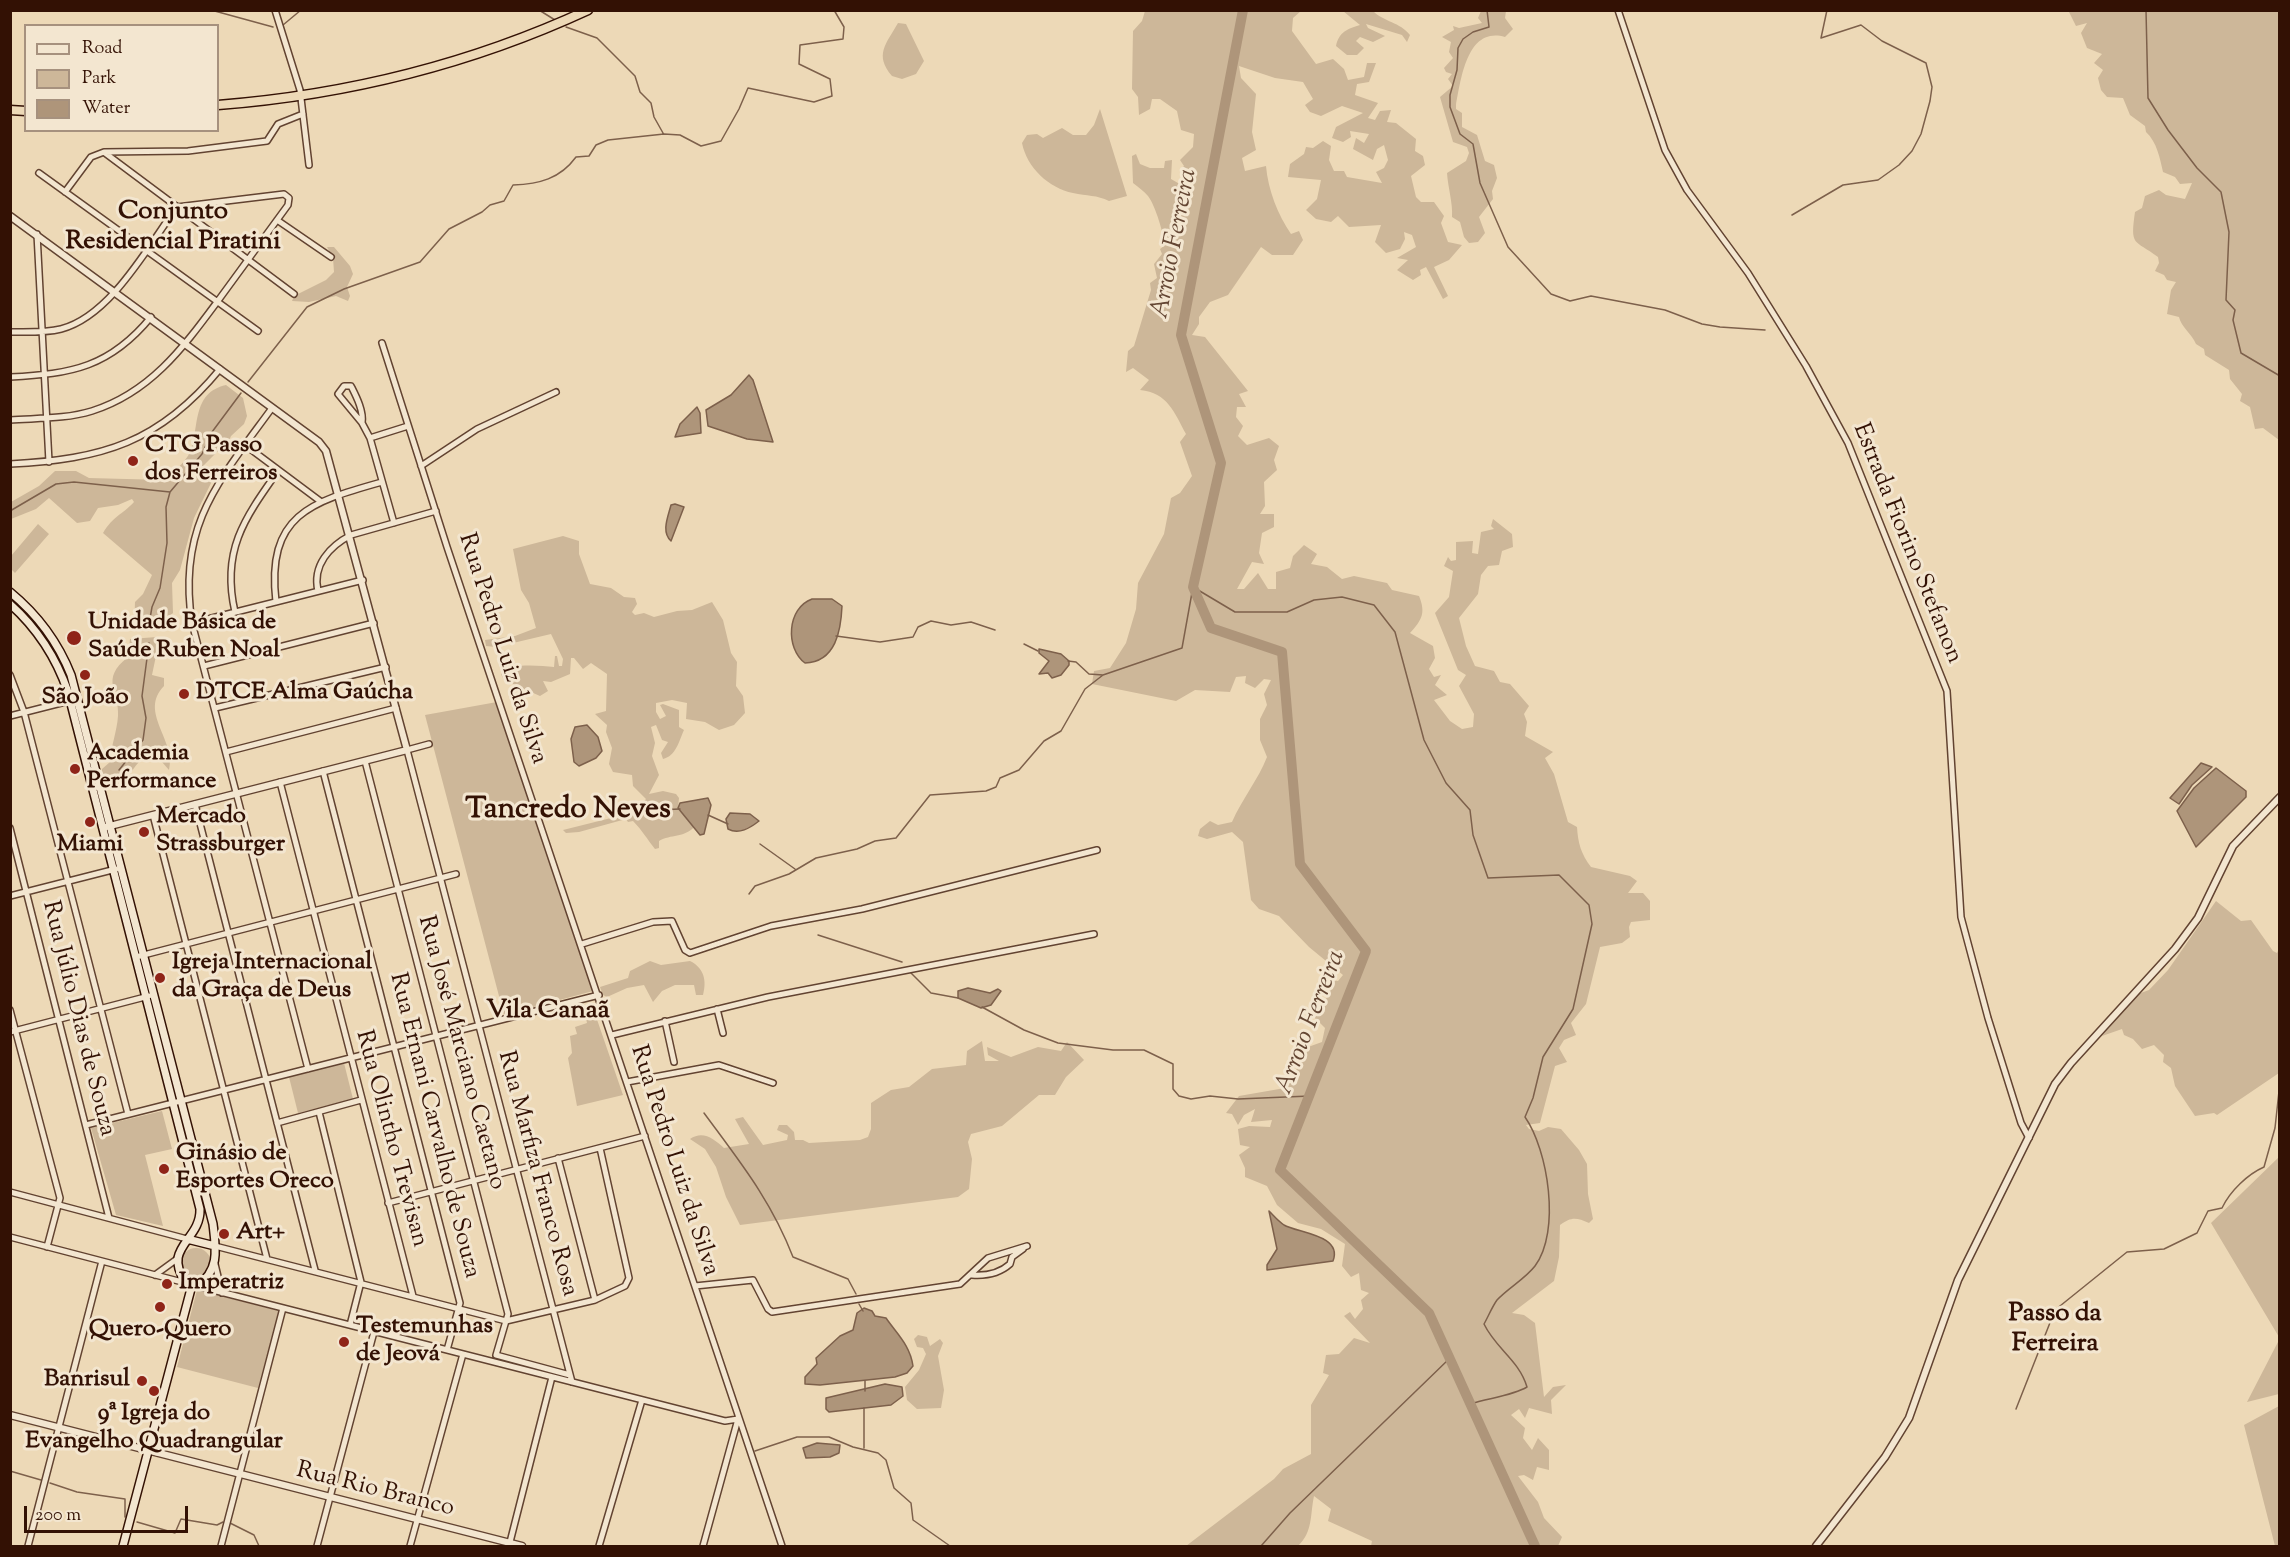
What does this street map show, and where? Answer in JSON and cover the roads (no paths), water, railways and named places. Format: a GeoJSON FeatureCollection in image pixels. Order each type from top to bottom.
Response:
{"type":"FeatureCollection","features":[{"type":"Feature","properties":{"kind":"highway"},"geometry":{"type":"LineString","coordinates":[[219,105],[301,96],[363,86],[514,40],[588,10]]}},
{"type":"Feature","properties":{"kind":"main road"},"geometry":{"type":"LineString","coordinates":[[10,592],[33,613],[50,635],[67,664],[150,996],[173,1103],[200,1209],[199,1223],[187,1239],[177,1259],[177,1267],[192,1284]]}},
{"type":"Feature","properties":{"kind":"main road"},"geometry":{"type":"LineString","coordinates":[[10,604],[43,638],[74,699]]}},
{"type":"Feature","properties":{"kind":"main road"},"geometry":{"type":"LineString","coordinates":[[150,996],[181,1101],[213,1224],[215,1264],[209,1277],[192,1284]]}},
{"type":"Feature","properties":{"kind":"main road"},"geometry":{"type":"LineString","coordinates":[[187,1239],[215,1246]]}},
{"type":"Feature","properties":{"kind":"main road"},"geometry":{"type":"LineString","coordinates":[[123,1546],[192,1284]]}},
{"type":"Feature","properties":{"kind":"street"},"geometry":{"type":"LineString","coordinates":[[275,10],[301,96],[309,165]]}},
{"type":"Feature","properties":{"kind":"street","name":"Estrada Fiorino Stefanon"},"geometry":{"type":"LineString","coordinates":[[1618,10],[1665,150],[1687,190],[1748,273],[1800,357],[1848,443],[1947,691],[1961,917],[1988,1018],[2021,1123],[2028,1138]]}},
{"type":"Feature","properties":{"kind":"street"},"geometry":{"type":"LineString","coordinates":[[65,192],[91,157],[104,152],[188,151],[260,142],[271,138],[278,124],[303,114]]}},
{"type":"Feature","properties":{"kind":"street"},"geometry":{"type":"LineString","coordinates":[[104,152],[294,294]]}},
{"type":"Feature","properties":{"kind":"street"},"geometry":{"type":"LineString","coordinates":[[39,173],[258,331]]}},
{"type":"Feature","properties":{"kind":"street"},"geometry":{"type":"LineString","coordinates":[[10,332],[62,329],[87,318],[115,291],[177,207],[284,194],[289,198],[288,205],[248,260],[164,369],[118,400],[92,411],[46,418],[10,420]]}},
{"type":"Feature","properties":{"kind":"street","name":"Rua Marfiza Franco Rosa"},"geometry":{"type":"LineString","coordinates":[[10,216],[151,317],[326,451],[386,667],[572,1382]]}},
{"type":"Feature","properties":{"kind":"street"},"geometry":{"type":"LineString","coordinates":[[277,220],[330,257]]}},
{"type":"Feature","properties":{"kind":"street"},"geometry":{"type":"LineString","coordinates":[[37,234],[49,462]]}},
{"type":"Feature","properties":{"kind":"street"},"geometry":{"type":"LineString","coordinates":[[10,377],[72,372],[97,362],[133,339],[151,317]]}},
{"type":"Feature","properties":{"kind":"street","name":"Rua Pedro Luiz da Silva"},"geometry":{"type":"LineString","coordinates":[[382,343],[782,1546]]}},
{"type":"Feature","properties":{"kind":"street"},"geometry":{"type":"LineString","coordinates":[[10,464],[49,462],[106,452],[155,429],[186,406],[220,369]]}},
{"type":"Feature","properties":{"kind":"street"},"geometry":{"type":"LineString","coordinates":[[362,423],[362,413],[353,390],[351,386],[344,386],[338,394],[362,423],[370,438],[393,523]]}},
{"type":"Feature","properties":{"kind":"street"},"geometry":{"type":"LineString","coordinates":[[422,466],[477,429],[556,392]]}},
{"type":"Feature","properties":{"kind":"street"},"geometry":{"type":"LineString","coordinates":[[272,408],[208,500],[194,532],[188,565],[192,623],[272,922],[308,1069]]}},
{"type":"Feature","properties":{"kind":"street"},"geometry":{"type":"LineString","coordinates":[[370,438],[408,426]]}},
{"type":"Feature","properties":{"kind":"street"},"geometry":{"type":"LineString","coordinates":[[245,445],[320,501]]}},
{"type":"Feature","properties":{"kind":"street"},"geometry":{"type":"LineString","coordinates":[[235,612],[230,583],[233,552],[247,516],[278,471]]}},
{"type":"Feature","properties":{"kind":"street"},"geometry":{"type":"LineString","coordinates":[[276,602],[274,572],[280,544],[296,519],[320,501],[382,482]]}},
{"type":"Feature","properties":{"kind":"street"},"geometry":{"type":"LineString","coordinates":[[318,591],[317,577],[322,560],[333,546],[351,535],[436,511]]}},
{"type":"Feature","properties":{"kind":"street"},"geometry":{"type":"LineString","coordinates":[[192,623],[363,580]]}},
{"type":"Feature","properties":{"kind":"street"},"geometry":{"type":"LineString","coordinates":[[204,666],[374,623]]}},
{"type":"Feature","properties":{"kind":"street"},"geometry":{"type":"LineString","coordinates":[[215,708],[386,667]]}},
{"type":"Feature","properties":{"kind":"street"},"geometry":{"type":"LineString","coordinates":[[10,675],[16,685],[24,712],[128,1114]]}},
{"type":"Feature","properties":{"kind":"street"},"geometry":{"type":"LineString","coordinates":[[10,716],[74,699]]}},
{"type":"Feature","properties":{"kind":"street"},"geometry":{"type":"LineString","coordinates":[[226,752],[396,708]]}},
{"type":"Feature","properties":{"kind":"street"},"geometry":{"type":"LineString","coordinates":[[106,827],[429,744]]}},
{"type":"Feature","properties":{"kind":"street","name":"Rua José Marciano Caetano"},"geometry":{"type":"LineString","coordinates":[[365,761],[508,1314],[496,1355],[570,1375]]}},
{"type":"Feature","properties":{"kind":"street","name":"Rua Ernani Carvalho de Souza"},"geometry":{"type":"LineString","coordinates":[[323,771],[460,1303],[447,1350]]}},
{"type":"Feature","properties":{"kind":"street","name":"Rua Olintho Trevisan"},"geometry":{"type":"LineString","coordinates":[[280,783],[413,1296]]}},
{"type":"Feature","properties":{"kind":"street"},"geometry":{"type":"LineString","coordinates":[[1816,1546],[1885,1457],[1909,1419],[1958,1280],[2060,1077],[2175,949],[2198,918],[2233,846],[2280,797]]}},
{"type":"Feature","properties":{"kind":"street"},"geometry":{"type":"LineString","coordinates":[[195,804],[315,1270]]}},
{"type":"Feature","properties":{"kind":"street"},"geometry":{"type":"LineString","coordinates":[[153,815],[267,1259]]}},
{"type":"Feature","properties":{"kind":"street","name":"Rua Júlio Dias de Souza"},"geometry":{"type":"LineString","coordinates":[[10,828],[109,1218]]}},
{"type":"Feature","properties":{"kind":"street"},"geometry":{"type":"LineString","coordinates":[[582,944],[653,922],[672,921],[685,950],[690,953],[806,917],[862,909],[1097,850]]}},
{"type":"Feature","properties":{"kind":"street"},"geometry":{"type":"LineString","coordinates":[[10,896],[117,869]]}},
{"type":"Feature","properties":{"kind":"street"},"geometry":{"type":"LineString","coordinates":[[140,956],[456,874]]}},
{"type":"Feature","properties":{"kind":"street"},"geometry":{"type":"LineString","coordinates":[[612,1035],[717,1009],[1094,934]]}},
{"type":"Feature","properties":{"kind":"street"},"geometry":{"type":"LineString","coordinates":[[86,1125],[599,994]]}},
{"type":"Feature","properties":{"kind":"street"},"geometry":{"type":"LineString","coordinates":[[13,1032],[150,996]]}},
{"type":"Feature","properties":{"kind":"street"},"geometry":{"type":"LineString","coordinates":[[717,1009],[723,1033]]}},
{"type":"Feature","properties":{"kind":"street"},"geometry":{"type":"LineString","coordinates":[[10,1010],[13,1032],[60,1198],[47,1247]]}},
{"type":"Feature","properties":{"kind":"street"},"geometry":{"type":"LineString","coordinates":[[665,1021],[674,1062]]}},
{"type":"Feature","properties":{"kind":"street"},"geometry":{"type":"LineString","coordinates":[[627,1082],[719,1065],[773,1083]]}},
{"type":"Feature","properties":{"kind":"street"},"geometry":{"type":"LineString","coordinates":[[277,1123],[361,1100]]}},
{"type":"Feature","properties":{"kind":"street"},"geometry":{"type":"LineString","coordinates":[[319,1112],[361,1282],[350,1325]]}},
{"type":"Feature","properties":{"kind":"street"},"geometry":{"type":"LineString","coordinates":[[388,1203],[645,1136]]}},
{"type":"Feature","properties":{"kind":"street"},"geometry":{"type":"LineString","coordinates":[[215,1246],[506,1321],[595,1300],[626,1287],[629,1278],[600,1148]]}},
{"type":"Feature","properties":{"kind":"street"},"geometry":{"type":"LineString","coordinates":[[558,1158],[595,1300]]}},
{"type":"Feature","properties":{"kind":"street"},"geometry":{"type":"LineString","coordinates":[[11,1190],[187,1239]]}},
{"type":"Feature","properties":{"kind":"street"},"geometry":{"type":"LineString","coordinates":[[11,1239],[725,1421],[738,1419],[703,1546]]}},
{"type":"Feature","properties":{"kind":"street"},"geometry":{"type":"LineString","coordinates":[[695,1286],[753,1280],[768,1310],[772,1312],[960,1284],[988,1258],[1027,1246],[1012,1257],[1010,1264],[1004,1269],[993,1273],[972,1275]]}},
{"type":"Feature","properties":{"kind":"street"},"geometry":{"type":"LineString","coordinates":[[155,1275],[177,1259]]}},
{"type":"Feature","properties":{"kind":"street"},"geometry":{"type":"LineString","coordinates":[[28,1546],[102,1261]]}},
{"type":"Feature","properties":{"kind":"street"},"geometry":{"type":"LineString","coordinates":[[215,1264],[222,1293]]}},
{"type":"Feature","properties":{"kind":"street"},"geometry":{"type":"LineString","coordinates":[[220,1546],[283,1308]]}},
{"type":"Feature","properties":{"kind":"street"},"geometry":{"type":"LineString","coordinates":[[316,1546],[374,1332]]}},
{"type":"Feature","properties":{"kind":"street"},"geometry":{"type":"LineString","coordinates":[[410,1546],[463,1354]]}},
{"type":"Feature","properties":{"kind":"street"},"geometry":{"type":"LineString","coordinates":[[509,1545],[552,1377]]}},
{"type":"Feature","properties":{"kind":"street"},"geometry":{"type":"LineString","coordinates":[[599,1546],[642,1400]]}},
{"type":"Feature","properties":{"kind":"street","name":"Rua Rio Branco"},"geometry":{"type":"LineString","coordinates":[[10,1415],[509,1545],[522,1546]]}},
{"type":"Feature","properties":{"kind":"water"},"geometry":{"type":"Polygon","coordinates":[[[749,375],[753,380],[773,442],[747,439],[708,426],[706,410],[731,395],[749,375]]]}},
{"type":"Feature","properties":{"kind":"water"},"geometry":{"type":"Polygon","coordinates":[[[697,407],[700,413],[701,433],[675,437],[680,424],[697,407]]]}},
{"type":"Feature","properties":{"kind":"water"},"geometry":{"type":"Polygon","coordinates":[[[671,505],[684,507],[671,541],[666,533],[666,524],[671,505]]]}},
{"type":"Feature","properties":{"kind":"water"},"geometry":{"type":"Polygon","coordinates":[[[812,599],[832,599],[842,606],[840,625],[830,651],[824,657],[805,663],[794,648],[792,629],[798,611],[812,599]]]}},
{"type":"Feature","properties":{"kind":"water"},"geometry":{"type":"Polygon","coordinates":[[[1039,649],[1061,654],[1069,661],[1069,665],[1061,675],[1052,678],[1048,673],[1039,674],[1049,661],[1039,653],[1039,649]]]}},
{"type":"Feature","properties":{"kind":"water"},"geometry":{"type":"Polygon","coordinates":[[[587,725],[598,737],[602,751],[596,758],[579,766],[574,762],[571,739],[575,727],[587,725]]]}},
{"type":"Feature","properties":{"kind":"water"},"geometry":{"type":"Polygon","coordinates":[[[2201,763],[2212,767],[2192,785],[2179,804],[2170,798],[2201,763]]]}},
{"type":"Feature","properties":{"kind":"water"},"geometry":{"type":"Polygon","coordinates":[[[2216,768],[2246,791],[2246,797],[2196,847],[2177,811],[2194,788],[2216,768]]]}},
{"type":"Feature","properties":{"kind":"water"},"geometry":{"type":"Polygon","coordinates":[[[708,798],[711,805],[704,834],[700,835],[678,808],[680,803],[708,798]]]}},
{"type":"Feature","properties":{"kind":"water"},"geometry":{"type":"Polygon","coordinates":[[[730,813],[750,814],[759,821],[744,830],[732,831],[728,829],[726,819],[730,813]]]}},
{"type":"Feature","properties":{"kind":"water"},"geometry":{"type":"Polygon","coordinates":[[[968,988],[990,993],[998,989],[1001,991],[991,1005],[981,1008],[958,998],[958,991],[968,988]]]}},
{"type":"Feature","properties":{"kind":"water"},"geometry":{"type":"Polygon","coordinates":[[[1269,1211],[1284,1225],[1326,1240],[1334,1252],[1333,1261],[1267,1270],[1267,1265],[1277,1249],[1269,1211]]]}},
{"type":"Feature","properties":{"kind":"water"},"geometry":{"type":"Polygon","coordinates":[[[864,1308],[872,1311],[875,1316],[886,1318],[906,1346],[913,1366],[907,1373],[895,1377],[820,1385],[805,1384],[805,1377],[817,1364],[816,1358],[840,1336],[853,1330],[857,1313],[864,1308]]]}},
{"type":"Feature","properties":{"kind":"water"},"geometry":{"type":"Polygon","coordinates":[[[885,1384],[902,1387],[903,1396],[891,1405],[829,1412],[826,1409],[826,1398],[885,1384]]]}},
{"type":"Feature","properties":{"kind":"water"},"geometry":{"type":"Polygon","coordinates":[[[817,1443],[840,1445],[839,1453],[830,1457],[806,1458],[803,1448],[817,1443]]]}},
{"type":"Feature","properties":{"kind":"waterway"},"geometry":{"type":"LineString","coordinates":[[211,10],[273,27]]}},
{"type":"Feature","properties":{"kind":"waterway"},"geometry":{"type":"LineString","coordinates":[[283,25],[301,10]]}},
{"type":"Feature","properties":{"kind":"waterway"},"geometry":{"type":"LineString","coordinates":[[539,10],[555,20]]}},
{"type":"Feature","properties":{"kind":"waterway"},"geometry":{"type":"LineString","coordinates":[[248,382],[307,307],[344,289],[420,262],[449,229],[482,212],[490,205],[504,201],[513,185],[548,179],[563,171],[576,157],[589,156],[596,145],[608,140],[664,134],[680,135],[701,146],[721,141],[748,88],[814,102],[832,96],[830,79],[799,64],[800,45],[843,39],[844,27],[834,10]]}},
{"type":"Feature","properties":{"kind":"waterway","name":"Arroio Ferreira"},"geometry":{"type":"LineString","coordinates":[[1243,10],[1181,335],[1221,463],[1193,587],[1211,628],[1282,652],[1300,864],[1366,951],[1280,1170],[1429,1313],[1535,1546]]}},
{"type":"Feature","properties":{"kind":"waterway"},"geometry":{"type":"LineString","coordinates":[[1487,10],[1489,27],[1473,32],[1463,39],[1458,48],[1457,70],[1450,95],[1450,107],[1460,134],[1473,144],[1480,183],[1508,247],[1551,294],[1570,301],[1591,296],[1665,310],[1702,324],[1765,330]]}},
{"type":"Feature","properties":{"kind":"waterway"},"geometry":{"type":"LineString","coordinates":[[1792,215],[1843,185],[1878,180],[1899,165],[1912,151],[1921,134],[1930,101],[1932,87],[1926,63],[1882,41],[1861,25],[1821,38],[1827,10]]}},
{"type":"Feature","properties":{"kind":"waterway"},"geometry":{"type":"LineString","coordinates":[[2146,10],[2148,98],[2168,130],[2197,168],[2221,192],[2229,232],[2226,300],[2235,310],[2233,320],[2241,353],[2280,376]]}},
{"type":"Feature","properties":{"kind":"waterway"},"geometry":{"type":"LineString","coordinates":[[566,27],[597,38],[635,76],[640,92],[651,103],[654,117],[663,133]]}},
{"type":"Feature","properties":{"kind":"waterway"},"geometry":{"type":"LineString","coordinates":[[148,630],[152,607],[160,588],[167,543],[166,507],[170,492],[202,454],[212,432],[241,393]]}},
{"type":"Feature","properties":{"kind":"waterway"},"geometry":{"type":"LineString","coordinates":[[10,511],[56,484],[74,482],[170,492]]}},
{"type":"Feature","properties":{"kind":"waterway","name":"Arroio Ferreira"},"geometry":{"type":"LineString","coordinates":[[749,894],[755,886],[789,874],[816,858],[857,849],[875,841],[896,838],[930,795],[986,791],[996,787],[1000,778],[1019,770],[1044,741],[1061,731],[1085,689],[1103,675],[1182,648],[1193,587],[1235,612],[1287,612],[1314,600],[1342,597],[1374,605],[1395,632],[1424,740],[1446,783],[1470,810],[1473,835],[1488,878],[1559,875],[1589,905],[1592,924],[1573,1009],[1543,1057],[1533,1098],[1525,1117],[1540,1149],[1545,1169],[1549,1212],[1548,1233],[1543,1251],[1535,1266],[1497,1300],[1484,1324],[1519,1369],[1527,1387],[1507,1395],[1470,1404]]}},
{"type":"Feature","properties":{"kind":"waterway"},"geometry":{"type":"LineString","coordinates":[[836,636],[880,642],[913,637],[918,627],[931,621],[951,625],[971,622],[995,630]]}},
{"type":"Feature","properties":{"kind":"waterway"},"geometry":{"type":"LineString","coordinates":[[119,770],[143,740],[146,718],[142,696],[149,643]]}},
{"type":"Feature","properties":{"kind":"waterway"},"geometry":{"type":"LineString","coordinates":[[1024,644],[1038,651]]}},
{"type":"Feature","properties":{"kind":"waterway"},"geometry":{"type":"LineString","coordinates":[[1068,661],[1076,662],[1089,674],[1103,675]]}},
{"type":"Feature","properties":{"kind":"waterway"},"geometry":{"type":"LineString","coordinates":[[657,810],[680,809]]}},
{"type":"Feature","properties":{"kind":"waterway"},"geometry":{"type":"LineString","coordinates":[[708,815],[728,824]]}},
{"type":"Feature","properties":{"kind":"waterway"},"geometry":{"type":"LineString","coordinates":[[760,844],[795,869]]}},
{"type":"Feature","properties":{"kind":"waterway"},"geometry":{"type":"LineString","coordinates":[[818,935],[902,962]]}},
{"type":"Feature","properties":{"kind":"waterway"},"geometry":{"type":"LineString","coordinates":[[911,973],[931,993],[958,998]]}},
{"type":"Feature","properties":{"kind":"waterway"},"geometry":{"type":"LineString","coordinates":[[982,1007],[1024,1030],[1058,1043],[1113,1050],[1144,1050],[1173,1064],[1173,1089],[1179,1096],[1191,1099],[1210,1096],[1238,1099],[1310,1096]]}},
{"type":"Feature","properties":{"kind":"waterway"},"geometry":{"type":"LineString","coordinates":[[2016,1409],[2055,1310],[2127,1252],[2164,1249],[2197,1233],[2208,1211],[2222,1208],[2240,1184],[2264,1167],[2275,1128],[2280,1082]]}},
{"type":"Feature","properties":{"kind":"waterway"},"geometry":{"type":"LineString","coordinates":[[704,1113],[765,1199],[793,1257],[848,1279],[856,1294]]}},
{"type":"Feature","properties":{"kind":"waterway"},"geometry":{"type":"LineString","coordinates":[[859,1304],[863,1311]]}},
{"type":"Feature","properties":{"kind":"waterway"},"geometry":{"type":"LineString","coordinates":[[1261,1546],[1290,1513],[1449,1359]]}},
{"type":"Feature","properties":{"kind":"waterway"},"geometry":{"type":"LineString","coordinates":[[865,1381],[865,1391]]}},
{"type":"Feature","properties":{"kind":"waterway"},"geometry":{"type":"LineString","coordinates":[[864,1408],[864,1448]]}},
{"type":"Feature","properties":{"kind":"waterway"},"geometry":{"type":"LineString","coordinates":[[755,1451],[797,1437],[829,1437],[853,1447],[878,1453],[886,1460],[894,1488],[911,1503],[913,1520],[950,1546]]}},
{"type":"Feature","properties":{"kind":"waterway"},"geometry":{"type":"LineString","coordinates":[[10,1471],[41,1480]]}},
{"type":"Feature","properties":{"kind":"waterway"},"geometry":{"type":"LineString","coordinates":[[50,1483],[77,1492],[125,1499],[125,1517]]}},
{"type":"Feature","properties":{"kind":"waterway"},"geometry":{"type":"LineString","coordinates":[[137,1522],[175,1533],[181,1519],[217,1525],[223,1522]]}},
{"type":"Feature","properties":{"kind":"waterway"},"geometry":{"type":"LineString","coordinates":[[230,1523],[254,1535],[259,1546]]}},
{"type":"Feature","properties":{"kind":"place","name":"CTG Passo dos Ferreiros"},"geometry":{"type":"Point","coordinates":[133,461]}},
{"type":"Feature","properties":{"kind":"place","name":"Unidade Básica de Saúde Ruben Noal"},"geometry":{"type":"Point","coordinates":[74,638]}},
{"type":"Feature","properties":{"kind":"place","name":"São João"},"geometry":{"type":"Point","coordinates":[85,675]}},
{"type":"Feature","properties":{"kind":"place","name":"DTCE Alma Gaúcha"},"geometry":{"type":"Point","coordinates":[184,694]}},
{"type":"Feature","properties":{"kind":"place","name":"Academia Performance"},"geometry":{"type":"Point","coordinates":[75,769]}},
{"type":"Feature","properties":{"kind":"place","name":"Miami"},"geometry":{"type":"Point","coordinates":[90,822]}},
{"type":"Feature","properties":{"kind":"place","name":"Mercado Strassburger"},"geometry":{"type":"Point","coordinates":[144,832]}},
{"type":"Feature","properties":{"kind":"place","name":"Igreja Internacional da Graça de Deus"},"geometry":{"type":"Point","coordinates":[160,978]}},
{"type":"Feature","properties":{"kind":"place","name":"Ginásio de Esportes Oreco"},"geometry":{"type":"Point","coordinates":[164,1169]}},
{"type":"Feature","properties":{"kind":"place","name":"Art+"},"geometry":{"type":"Point","coordinates":[224,1234]}},
{"type":"Feature","properties":{"kind":"place","name":"Imperatriz"},"geometry":{"type":"Point","coordinates":[167,1284]}},
{"type":"Feature","properties":{"kind":"place","name":"Quero-Quero"},"geometry":{"type":"Point","coordinates":[160,1307]}},
{"type":"Feature","properties":{"kind":"place","name":"Testemunhas de Jeová"},"geometry":{"type":"Point","coordinates":[344,1342]}},
{"type":"Feature","properties":{"kind":"place","name":"Banrisul"},"geometry":{"type":"Point","coordinates":[142,1381]}},
{"type":"Feature","properties":{"kind":"place","name":"9ª Igreja do Evangelho Quadrangular"},"geometry":{"type":"Point","coordinates":[154,1391]}},
{"type":"Feature","properties":{"kind":"district","name":"Conjunto Residencial Piratini"},"geometry":{"type":"Point","coordinates":[173,229]}},
{"type":"Feature","properties":{"kind":"district","name":"Tancredo Neves"},"geometry":{"type":"Point","coordinates":[568,812]}},
{"type":"Feature","properties":{"kind":"district","name":"Vila Canaã"},"geometry":{"type":"Point","coordinates":[548,1013]}},
{"type":"Feature","properties":{"kind":"district","name":"Passo da Ferreira"},"geometry":{"type":"Point","coordinates":[2055,1331]}}]}
